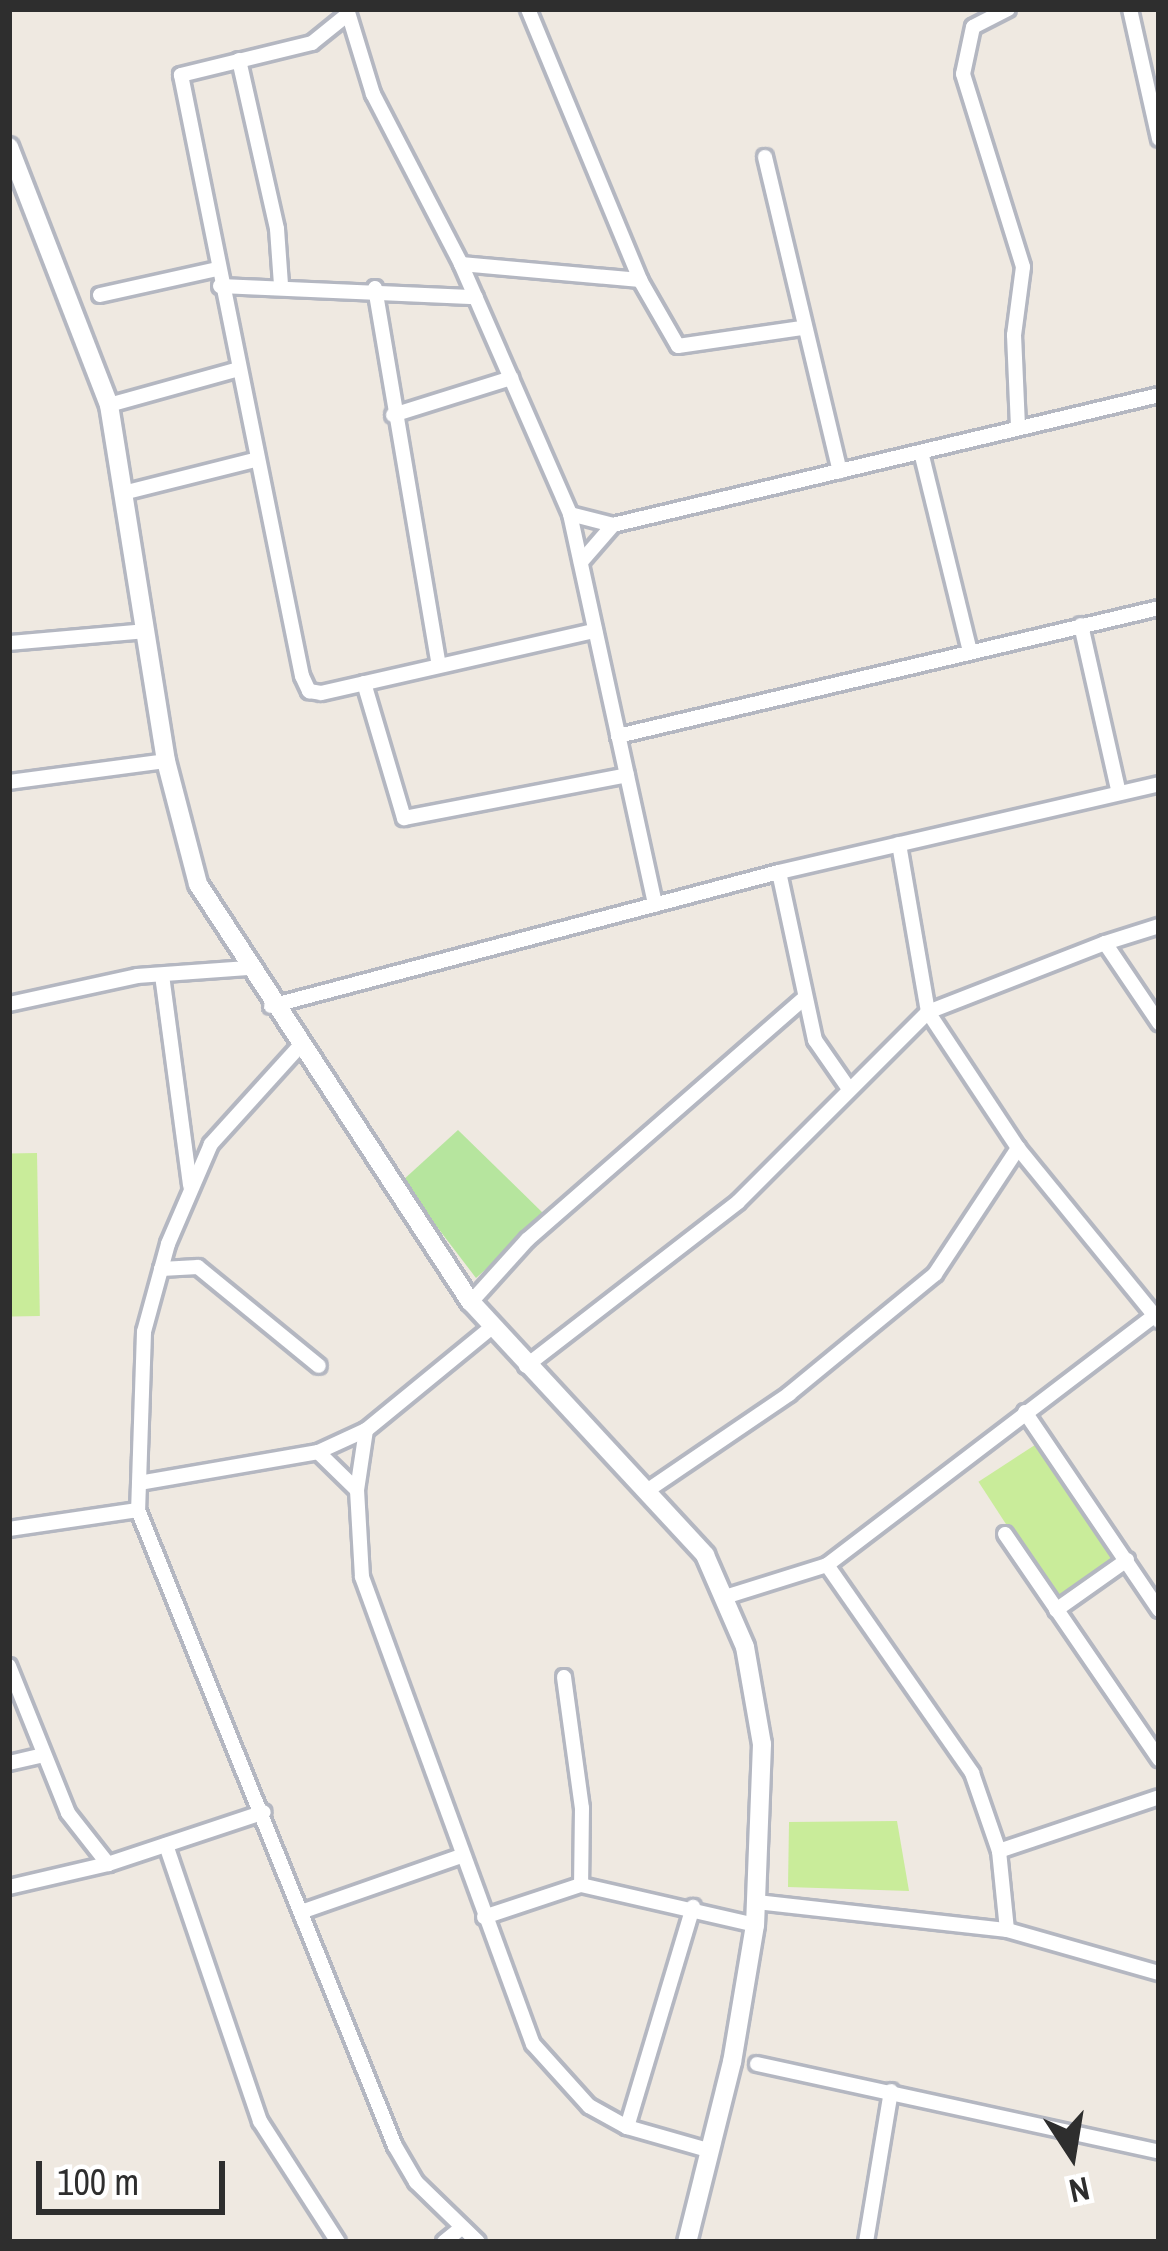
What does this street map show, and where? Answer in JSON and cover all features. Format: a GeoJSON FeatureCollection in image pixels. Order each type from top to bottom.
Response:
{"type":"FeatureCollection","features":[{"type":"Feature","properties":{"kind":"street"},"geometry":{"type":"LineString","coordinates":[[528,9],[640,280],[678,346],[802,328]]}},
{"type":"Feature","properties":{"kind":"street"},"geometry":{"type":"LineString","coordinates":[[1008,9],[973,27],[963,74],[1023,267],[1014,334],[1018,428]]}},
{"type":"Feature","properties":{"kind":"street"},"geometry":{"type":"LineString","coordinates":[[1130,9],[1158,134]]}},
{"type":"Feature","properties":{"kind":"street"},"geometry":{"type":"LineString","coordinates":[[347,12],[323,39],[182,75],[235,370],[309,691],[595,631]]}},
{"type":"Feature","properties":{"kind":"street"},"geometry":{"type":"LineString","coordinates":[[347,12],[373,94],[461,264],[570,514],[655,905]]}},
{"type":"Feature","properties":{"kind":"street"},"geometry":{"type":"LineString","coordinates":[[239,60],[281,285]]}},
{"type":"Feature","properties":{"kind":"street"},"geometry":{"type":"LineString","coordinates":[[9,147],[109,405],[127,492],[166,761],[198,884],[298,1048],[471,1302],[526,1366],[648,1490],[728,1596],[762,1744],[757,1901],[687,2242]]}},
{"type":"Feature","properties":{"kind":"street"},"geometry":{"type":"LineString","coordinates":[[765,157],[802,328],[840,471]]}},
{"type":"Feature","properties":{"kind":"street"},"geometry":{"type":"LineString","coordinates":[[461,264],[640,280]]}},
{"type":"Feature","properties":{"kind":"street"},"geometry":{"type":"LineString","coordinates":[[100,295],[219,278],[476,297]]}},
{"type":"Feature","properties":{"kind":"street"},"geometry":{"type":"LineString","coordinates":[[375,288],[439,665]]}},
{"type":"Feature","properties":{"kind":"street"},"geometry":{"type":"LineString","coordinates":[[109,405],[235,370]]}},
{"type":"Feature","properties":{"kind":"street"},"geometry":{"type":"LineString","coordinates":[[393,415],[511,378]]}},
{"type":"Feature","properties":{"kind":"street"},"geometry":{"type":"LineString","coordinates":[[570,514],[613,525],[1159,395]]}},
{"type":"Feature","properties":{"kind":"street"},"geometry":{"type":"LineString","coordinates":[[921,452],[970,652]]}},
{"type":"Feature","properties":{"kind":"street"},"geometry":{"type":"LineString","coordinates":[[127,492],[254,460]]}},
{"type":"Feature","properties":{"kind":"street"},"geometry":{"type":"LineString","coordinates":[[580,562],[613,525]]}},
{"type":"Feature","properties":{"kind":"street"},"geometry":{"type":"LineString","coordinates":[[618,736],[1159,608]]}},
{"type":"Feature","properties":{"kind":"street"},"geometry":{"type":"LineString","coordinates":[[1081,626],[1119,793]]}},
{"type":"Feature","properties":{"kind":"street"},"geometry":{"type":"LineString","coordinates":[[9,641],[145,631]]}},
{"type":"Feature","properties":{"kind":"street"},"geometry":{"type":"LineString","coordinates":[[364,683],[404,818],[627,775]]}},
{"type":"Feature","properties":{"kind":"street"},"geometry":{"type":"LineString","coordinates":[[9,782],[166,761]]}},
{"type":"Feature","properties":{"kind":"street"},"geometry":{"type":"LineString","coordinates":[[272,1006],[778,872],[1159,784]]}},
{"type":"Feature","properties":{"kind":"street"},"geometry":{"type":"LineString","coordinates":[[728,1596],[827,1564],[1157,1318],[1018,1148],[928,1012],[898,844]]}},
{"type":"Feature","properties":{"kind":"street"},"geometry":{"type":"LineString","coordinates":[[778,872],[815,1040],[847,1086]]}},
{"type":"Feature","properties":{"kind":"street"},"geometry":{"type":"LineString","coordinates":[[526,1366],[738,1202],[847,1086],[928,1012],[1159,926]]}},
{"type":"Feature","properties":{"kind":"street"},"geometry":{"type":"LineString","coordinates":[[1105,943],[1159,1023]]}},
{"type":"Feature","properties":{"kind":"street"},"geometry":{"type":"LineString","coordinates":[[9,1004],[162,975],[248,968]]}},
{"type":"Feature","properties":{"kind":"street"},"geometry":{"type":"LineString","coordinates":[[162,975],[190,1185]]}},
{"type":"Feature","properties":{"kind":"street"},"geometry":{"type":"LineString","coordinates":[[471,1302],[527,1240],[804,998]]}},
{"type":"Feature","properties":{"kind":"street"},"geometry":{"type":"LineString","coordinates":[[298,1048],[211,1144],[190,1185],[160,1270],[140,1367],[138,1510],[264,1812],[395,2146],[460,2229],[478,2242]]}},
{"type":"Feature","properties":{"kind":"street"},"geometry":{"type":"LineString","coordinates":[[648,1490],[789,1394],[935,1274],[1018,1148]]}},
{"type":"Feature","properties":{"kind":"street"},"geometry":{"type":"LineString","coordinates":[[160,1270],[198,1267],[319,1366]]}},
{"type":"Feature","properties":{"kind":"street"},"geometry":{"type":"LineString","coordinates":[[139,1483],[318,1452],[366,1430],[492,1327]]}},
{"type":"Feature","properties":{"kind":"street"},"geometry":{"type":"LineString","coordinates":[[1025,1412],[1159,1610]]}},
{"type":"Feature","properties":{"kind":"street"},"geometry":{"type":"LineString","coordinates":[[366,1430],[357,1490],[362,1577],[533,2044],[566,2086],[627,2127],[708,2150]]}},
{"type":"Feature","properties":{"kind":"street"},"geometry":{"type":"LineString","coordinates":[[318,1452],[357,1490]]}},
{"type":"Feature","properties":{"kind":"street"},"geometry":{"type":"LineString","coordinates":[[9,1529],[138,1510]]}},
{"type":"Feature","properties":{"kind":"street"},"geometry":{"type":"LineString","coordinates":[[1005,1534],[1159,1759]]}},
{"type":"Feature","properties":{"kind":"street"},"geometry":{"type":"LineString","coordinates":[[1056,1610],[1127,1560]]}},
{"type":"Feature","properties":{"kind":"street"},"geometry":{"type":"LineString","coordinates":[[827,1564],[972,1773],[999,1852],[1007,1930]]}},
{"type":"Feature","properties":{"kind":"street"},"geometry":{"type":"LineString","coordinates":[[9,1666],[43,1755],[85,1844],[108,1864]]}},
{"type":"Feature","properties":{"kind":"street"},"geometry":{"type":"LineString","coordinates":[[564,1677],[582,1808],[581,1886]]}},
{"type":"Feature","properties":{"kind":"street"},"geometry":{"type":"LineString","coordinates":[[9,1763],[43,1755]]}},
{"type":"Feature","properties":{"kind":"street"},"geometry":{"type":"LineString","coordinates":[[999,1852],[1159,1797]]}},
{"type":"Feature","properties":{"kind":"street"},"geometry":{"type":"LineString","coordinates":[[9,1887],[108,1864],[264,1812]]}},
{"type":"Feature","properties":{"kind":"street"},"geometry":{"type":"LineString","coordinates":[[166,1845],[260,2121],[338,2242]]}},
{"type":"Feature","properties":{"kind":"street"},"geometry":{"type":"LineString","coordinates":[[301,1912],[461,1856]]}},
{"type":"Feature","properties":{"kind":"street"},"geometry":{"type":"LineString","coordinates":[[484,1916],[581,1886],[693,1906],[755,1925]]}},
{"type":"Feature","properties":{"kind":"street"},"geometry":{"type":"LineString","coordinates":[[757,1901],[1007,1930],[1159,1973]]}},
{"type":"Feature","properties":{"kind":"street"},"geometry":{"type":"LineString","coordinates":[[627,2127],[693,1906]]}},
{"type":"Feature","properties":{"kind":"street"},"geometry":{"type":"LineString","coordinates":[[757,2064],[1159,2152]]}},
{"type":"Feature","properties":{"kind":"street"},"geometry":{"type":"LineString","coordinates":[[866,2242],[891,2090]]}},
{"type":"Feature","properties":{"kind":"street"},"geometry":{"type":"LineString","coordinates":[[443,2242],[460,2229]]}},
{"type":"Feature","properties":{"kind":"green space"},"geometry":{"type":"Polygon","coordinates":[[[458,1130],[546,1216],[476,1278],[402,1181],[458,1130]]]}},
{"type":"Feature","properties":{"kind":"green space"},"geometry":{"type":"Polygon","coordinates":[[[9,1153],[37,1153],[40,1316],[12,1316],[9,1153]]]}},
{"type":"Feature","properties":{"kind":"green space"},"geometry":{"type":"Polygon","coordinates":[[[1038,1443],[1117,1565],[1057,1603],[978,1482],[1038,1443]]]}},
{"type":"Feature","properties":{"kind":"green space"},"geometry":{"type":"Polygon","coordinates":[[[897,1821],[909,1891],[788,1887],[789,1822],[897,1821]]]}}]}
